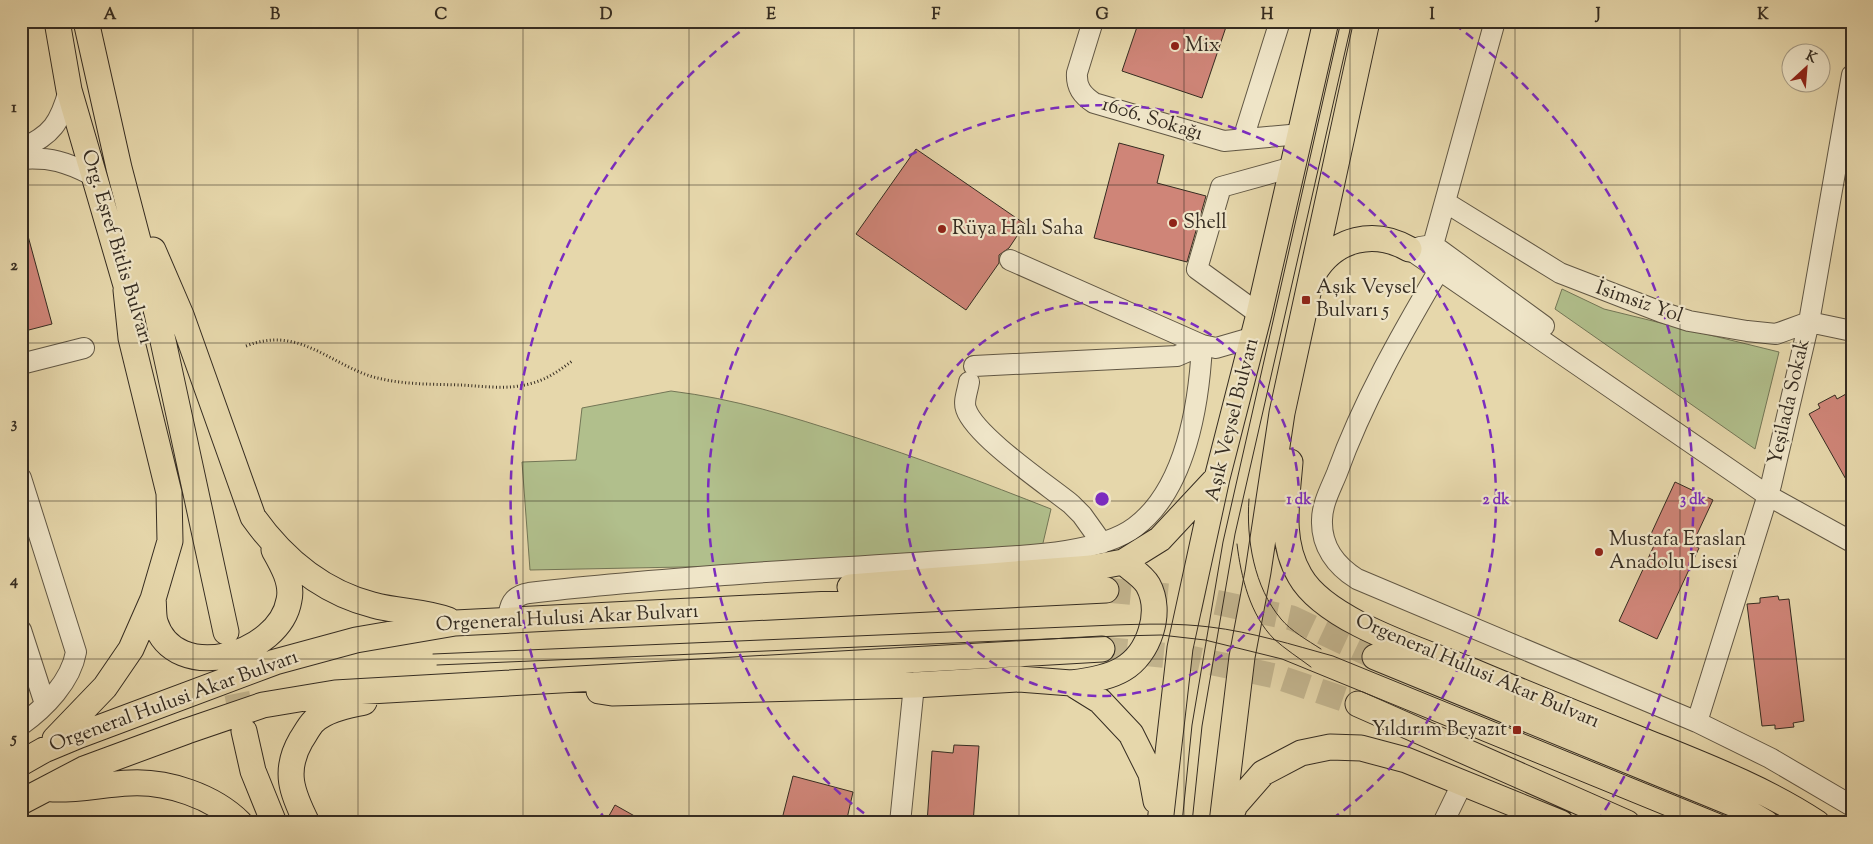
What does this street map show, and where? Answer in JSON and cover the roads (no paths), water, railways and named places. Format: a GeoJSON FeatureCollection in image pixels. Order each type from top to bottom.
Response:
{"type":"FeatureCollection","features":[{"type":"Feature","properties":{"kind":"main road","name":"Org. Eşref Bitlis Bulvarı"},"geometry":{"type":"LineString","coordinates":[[56,21],[69,90],[126,290],[191,468]]}},
{"type":"Feature","properties":{"kind":"main road","name":"Org. Eşref Bitlis Bulvarı"},"geometry":{"type":"LineString","coordinates":[[86,21],[119,168],[157,313],[226,632]]}},
{"type":"Feature","properties":{"kind":"main road","name":"Aşık Veysel Bulvarı"},"geometry":{"type":"LineString","coordinates":[[1159,823],[1180,648],[1217,478],[1294,167],[1326,21]]}},
{"type":"Feature","properties":{"kind":"main road"},"geometry":{"type":"LineString","coordinates":[[1222,823],[1242,657],[1258,572],[1282,413],[1367,21]]}},
{"type":"Feature","properties":{"kind":"main road"},"geometry":{"type":"LineString","coordinates":[[1340,149],[1382,21]]}},
{"type":"Feature","properties":{"kind":"main road"},"geometry":{"type":"LineString","coordinates":[[119,168],[181,315],[250,509],[286,573],[290,599],[283,617],[273,631],[255,645],[214,658],[195,658],[176,649],[164,637],[155,622],[153,599]]}},
{"type":"Feature","properties":{"kind":"main road"},"geometry":{"type":"LineString","coordinates":[[1313,275],[1327,256],[1337,248],[1359,239],[1380,238],[1409,249]]}},
{"type":"Feature","properties":{"kind":"main road"},"geometry":{"type":"LineString","coordinates":[[44,750],[105,687],[131,649],[153,599],[170,540],[169,493],[131,338],[126,290]]}},
{"type":"Feature","properties":{"kind":"main road","name":"Orgeneral Hulusi Akar Bulvarı"},"geometry":{"type":"LineString","coordinates":[[1282,413],[1291,444],[1286,538],[1291,559],[1308,588],[1328,608],[1387,636],[1730,777],[1818,823]]}},
{"type":"Feature","properties":{"kind":"main road"},"geometry":{"type":"LineString","coordinates":[[515,621],[598,606],[1081,568],[1123,562],[1160,539],[1217,478]]}},
{"type":"Feature","properties":{"kind":"main road"},"geometry":{"type":"LineString","coordinates":[[270,542],[319,583],[348,596],[373,605],[430,613],[455,622]]}},
{"type":"Feature","properties":{"kind":"main road"},"geometry":{"type":"LineString","coordinates":[[514,681],[612,693],[914,685],[1019,679],[1071,683],[1094,680],[1124,669],[1147,644],[1154,610],[1148,584],[1123,562]]}},
{"type":"Feature","properties":{"kind":"main road","name":"Orgeneral Hulusi Akar Bulvarı"},"geometry":{"type":"LineString","coordinates":[[21,763],[44,750],[198,689],[275,662],[356,640],[455,622],[515,621],[1106,590]]}},
{"type":"Feature","properties":{"kind":"main road","name":"Orgeneral Hulusi Akar Bulvarı"},"geometry":{"type":"LineString","coordinates":[[21,802],[84,769],[263,705],[335,693],[514,681],[1102,649]]}},
{"type":"Feature","properties":{"kind":"main road","name":"Orgeneral Hulusi Akar Bulvarı"},"geometry":{"type":"LineString","coordinates":[[1374,657],[1724,800],[1766,823]]}},
{"type":"Feature","properties":{"kind":"main road"},"geometry":{"type":"LineString","coordinates":[[1071,683],[1100,700],[1131,734],[1151,774],[1159,823]]}},
{"type":"Feature","properties":{"kind":"main road"},"geometry":{"type":"LineString","coordinates":[[307,823],[294,797],[290,774],[293,754],[314,721],[336,709],[424,688]]}},
{"type":"Feature","properties":{"kind":"main road"},"geometry":{"type":"LineString","coordinates":[[1358,704],[1627,823]]}},
{"type":"Feature","properties":{"kind":"main road"},"geometry":{"type":"LineString","coordinates":[[244,731],[253,772],[274,823]]}},
{"type":"Feature","properties":{"kind":"main road"},"geometry":{"type":"LineString","coordinates":[[1228,823],[1234,805],[1262,773],[1301,753],[1330,747],[1361,748],[1406,760],[1561,823]]}},
{"type":"Feature","properties":{"kind":"main road"},"geometry":{"type":"LineString","coordinates":[[46,789],[69,790],[133,782],[168,786],[200,796],[233,816],[240,823]]}},
{"type":"Feature","properties":{"kind":"street","name":"1606. Sokağı"},"geometry":{"type":"LineString","coordinates":[[1092,21],[1077,73],[1080,90],[1085,97],[1094,103],[1224,141],[1301,134]]}},
{"type":"Feature","properties":{"kind":"street"},"geometry":{"type":"LineString","coordinates":[[1243,139],[1280,21]]}},
{"type":"Feature","properties":{"kind":"street"},"geometry":{"type":"LineString","coordinates":[[1433,245],[1495,21]]}},
{"type":"Feature","properties":{"kind":"street","name":"Yeşilada Sokak"},"geometry":{"type":"LineString","coordinates":[[1697,722],[1769,490],[1808,322],[1847,140],[1852,75]]}},
{"type":"Feature","properties":{"kind":"street"},"geometry":{"type":"LineString","coordinates":[[21,149],[41,140],[54,128],[63,111],[69,90]]}},
{"type":"Feature","properties":{"kind":"street"},"geometry":{"type":"LineString","coordinates":[[21,158],[47,158],[70,164],[92,175]]}},
{"type":"Feature","properties":{"kind":"street"},"geometry":{"type":"LineString","coordinates":[[1010,260],[1202,345],[1216,348],[1256,325],[1197,269],[1221,187],[1294,167]]}},
{"type":"Feature","properties":{"kind":"street","name":"İsimsiz Yol"},"geometry":{"type":"LineString","coordinates":[[1445,202],[1560,273],[1661,312],[1718,327],[1776,334],[1808,322]]}},
{"type":"Feature","properties":{"kind":"street"},"geometry":{"type":"LineString","coordinates":[[1409,249],[1433,245],[1769,490],[1852,535]]}},
{"type":"Feature","properties":{"kind":"street"},"geometry":{"type":"LineString","coordinates":[[1409,249],[1769,490],[1852,542]]}},
{"type":"Feature","properties":{"kind":"street"},"geometry":{"type":"LineString","coordinates":[[1439,270],[1377,381],[1340,464],[1323,510],[1322,529],[1329,552],[1339,566],[1357,579],[1697,722],[1770,758],[1852,806]]}},
{"type":"Feature","properties":{"kind":"street"},"geometry":{"type":"LineString","coordinates":[[1808,322],[1852,331]]}},
{"type":"Feature","properties":{"kind":"street"},"geometry":{"type":"LineString","coordinates":[[1102,543],[1082,515],[1071,504],[984,434],[971,419],[965,406],[972,374],[1176,356],[1202,345]]}},
{"type":"Feature","properties":{"kind":"street"},"geometry":{"type":"LineString","coordinates":[[515,621],[508,609],[518,595],[529,592],[725,575],[1020,555],[1109,541],[1133,528],[1147,516],[1160,499],[1172,477],[1184,449],[1195,412],[1200,381],[1202,345]]}},
{"type":"Feature","properties":{"kind":"street"},"geometry":{"type":"LineString","coordinates":[[21,364],[84,348]]}},
{"type":"Feature","properties":{"kind":"street"},"geometry":{"type":"LineString","coordinates":[[21,478],[28,521],[76,652],[71,671],[45,704],[21,725]]}},
{"type":"Feature","properties":{"kind":"street"},"geometry":{"type":"LineString","coordinates":[[21,630],[45,704]]}},
{"type":"Feature","properties":{"kind":"street"},"geometry":{"type":"LineString","coordinates":[[900,823],[914,685]]}},
{"type":"Feature","properties":{"kind":"street"},"geometry":{"type":"LineString","coordinates":[[1443,823],[1462,784]]}},
{"type":"Feature","properties":{"kind":"tunnel"},"geometry":{"type":"LineString","coordinates":[[1106,590],[1200,599],[1292,618],[1375,657]]}},
{"type":"Feature","properties":{"kind":"tunnel"},"geometry":{"type":"LineString","coordinates":[[1102,649],[1190,658],[1275,676],[1358,704]]}},
{"type":"Feature","properties":{"kind":"tunnel"},"geometry":{"type":"LineString","coordinates":[[230,657],[244,731]]}},
{"type":"Feature","properties":{"kind":"tram line"},"geometry":{"type":"LineString","coordinates":[[1182,823],[1192,725],[1223,542],[1341,21]]}},
{"type":"Feature","properties":{"kind":"tram line"},"geometry":{"type":"LineString","coordinates":[[1192,823],[1202,726],[1235,534],[1352,21]]}},
{"type":"Feature","properties":{"kind":"tram line"},"geometry":{"type":"LineString","coordinates":[[1249,499],[1248,514],[1251,546],[1258,578],[1264,592],[1281,619],[1321,649]]}},
{"type":"Feature","properties":{"kind":"tram line"},"geometry":{"type":"LineString","coordinates":[[1237,544],[1244,582],[1259,619],[1274,639],[1311,667]]}},
{"type":"Feature","properties":{"kind":"tram line"},"geometry":{"type":"LineString","coordinates":[[433,654],[1114,625],[1174,624],[1226,629],[1257,635],[1333,656],[1743,823]]}},
{"type":"Feature","properties":{"kind":"tram line"},"geometry":{"type":"LineString","coordinates":[[437,665],[1118,636],[1161,635],[1205,640],[1282,659],[1683,823]]}},
{"type":"Feature","properties":{"kind":"place","name":"Mix"},"geometry":{"type":"Point","coordinates":[1175,46]}},
{"type":"Feature","properties":{"kind":"place","name":"Shell"},"geometry":{"type":"Point","coordinates":[1173,223]}},
{"type":"Feature","properties":{"kind":"place","name":"Rüya Halı Saha"},"geometry":{"type":"Point","coordinates":[942,229]}},
{"type":"Feature","properties":{"kind":"place","name":"Aşık Veysel Bulvarı 5"},"geometry":{"type":"Point","coordinates":[1306,300]}},
{"type":"Feature","properties":{"kind":"place","name":"Mustafa Eraslan Anadolu Lisesi"},"geometry":{"type":"Point","coordinates":[1599,552]}},
{"type":"Feature","properties":{"kind":"place","name":"Yıldırım Beyazıt"},"geometry":{"type":"Point","coordinates":[1517,730]}}]}
